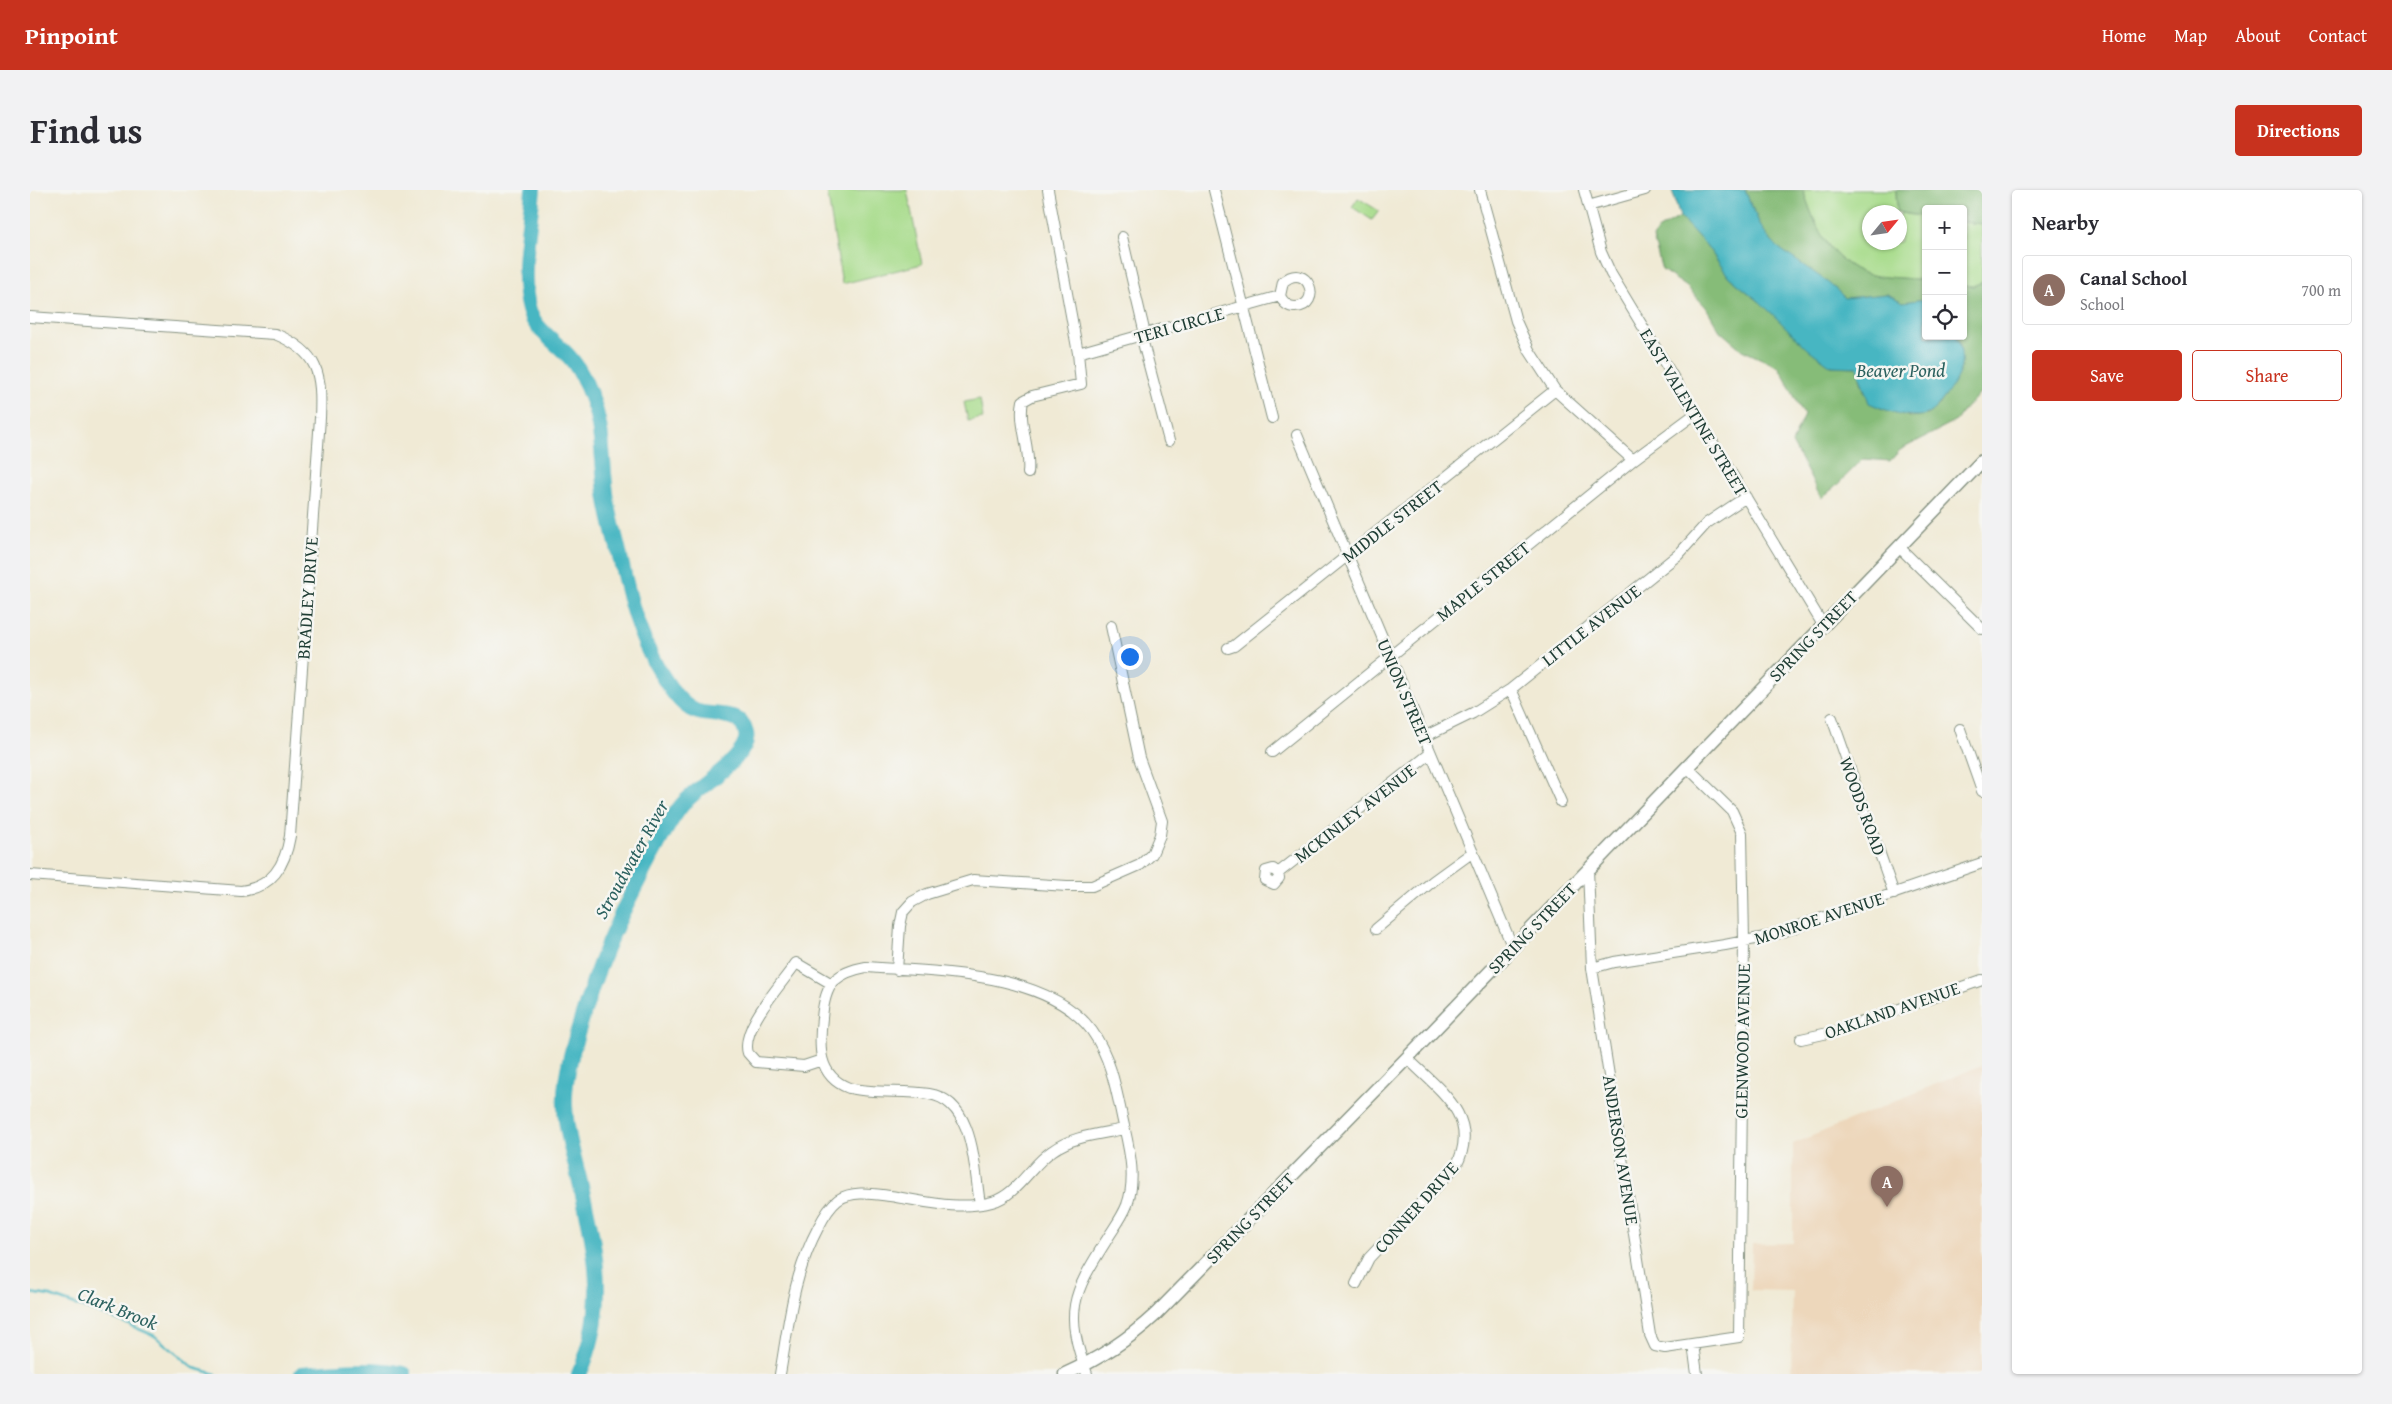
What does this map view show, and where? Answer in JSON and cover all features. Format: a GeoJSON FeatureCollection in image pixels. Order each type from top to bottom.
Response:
{"type":"FeatureCollection","features":[{"type":"Feature","properties":{"kind":"main road","name":"SPRING STREET"},"geometry":{"type":"LineString","coordinates":[[1065,1374],[1086,1370],[1133,1335],[1156,1314],[1407,1058],[1982,461]]}},
{"type":"Feature","properties":{"kind":"street"},"geometry":{"type":"LineString","coordinates":[[1028,473],[1029,458],[1021,410],[1023,402],[1032,396],[1081,384],[1078,353],[1048,190]]}},
{"type":"Feature","properties":{"kind":"street"},"geometry":{"type":"LineString","coordinates":[[1214,190],[1242,307],[1272,418]]}},
{"type":"Feature","properties":{"kind":"street"},"geometry":{"type":"LineString","coordinates":[[1480,190],[1519,328],[1529,350],[1555,390],[1633,460]]}},
{"type":"Feature","properties":{"kind":"street","name":"EAST VALENTINE STREET"},"geometry":{"type":"LineString","coordinates":[[1584,190],[1601,252],[1611,274],[1823,625]]}},
{"type":"Feature","properties":{"kind":"street"},"geometry":{"type":"LineString","coordinates":[[1588,206],[1645,190]]}},
{"type":"Feature","properties":{"kind":"street"},"geometry":{"type":"LineString","coordinates":[[1122,237],[1143,335],[1169,441]]}},
{"type":"Feature","properties":{"kind":"street","name":"TERI CIRCLE"},"geometry":{"type":"LineString","coordinates":[[1078,353],[1280,296]]}},
{"type":"Feature","properties":{"kind":"street","name":"BRADLEY DRIVE"},"geometry":{"type":"LineString","coordinates":[[30,317],[275,334],[299,346],[316,365],[320,379],[320,411],[290,836],[284,862],[271,880],[257,888],[242,891],[30,875]]}},
{"type":"Feature","properties":{"kind":"street","name":"MIDDLE STREET"},"geometry":{"type":"LineString","coordinates":[[1228,648],[1234,646],[1555,390]]}},
{"type":"Feature","properties":{"kind":"street","name":"MAPLE STREET"},"geometry":{"type":"LineString","coordinates":[[1272,752],[1633,460],[1695,414]]}},
{"type":"Feature","properties":{"kind":"street","name":"UNION STREET"},"geometry":{"type":"LineString","coordinates":[[1297,435],[1513,948]]}},
{"type":"Feature","properties":{"kind":"street","name":"LITTLE AVENUE"},"geometry":{"type":"LineString","coordinates":[[1424,737],[1473,713],[1511,689],[1679,554],[1707,523],[1746,497]]}},
{"type":"Feature","properties":{"kind":"street"},"geometry":{"type":"LineString","coordinates":[[1899,547],[1982,629]]}},
{"type":"Feature","properties":{"kind":"street"},"geometry":{"type":"LineString","coordinates":[[897,970],[900,926],[903,912],[912,902],[927,894],[973,880],[1092,886],[1140,865],[1152,854],[1160,835],[1162,821],[1139,758],[1111,626]]}},
{"type":"Feature","properties":{"kind":"street"},"geometry":{"type":"LineString","coordinates":[[1511,689],[1561,802]]}},
{"type":"Feature","properties":{"kind":"street","name":"WOODS ROAD"},"geometry":{"type":"LineString","coordinates":[[1832,718],[1894,894]]}},
{"type":"Feature","properties":{"kind":"street"},"geometry":{"type":"LineString","coordinates":[[1960,729],[1982,791]]}},
{"type":"Feature","properties":{"kind":"street","name":"MCKINLEY AVENUE"},"geometry":{"type":"LineString","coordinates":[[1278,873],[1431,753]]}},
{"type":"Feature","properties":{"kind":"street","name":"GLENWOOD AVENUE"},"geometry":{"type":"LineString","coordinates":[[1687,767],[1732,811],[1740,824],[1742,833],[1744,941],[1739,1337]]}},
{"type":"Feature","properties":{"kind":"street"},"geometry":{"type":"LineString","coordinates":[[1376,929],[1434,880],[1473,852]]}},
{"type":"Feature","properties":{"kind":"street","name":"MONROE AVENUE"},"geometry":{"type":"LineString","coordinates":[[1592,968],[1614,962],[1770,936],[1982,863]]}},
{"type":"Feature","properties":{"kind":"street","name":"ANDERSON AVENUE"},"geometry":{"type":"LineString","coordinates":[[1588,869],[1592,968],[1650,1335],[1656,1346],[1660,1347],[1739,1337]]}},
{"type":"Feature","properties":{"kind":"street"},"geometry":{"type":"LineString","coordinates":[[822,1060],[804,1066],[756,1062],[748,1053],[747,1039],[753,1024],[796,963],[832,984]]}},
{"type":"Feature","properties":{"kind":"street"},"geometry":{"type":"LineString","coordinates":[[980,1204],[968,1134],[963,1120],[955,1107],[943,1098],[929,1094],[849,1088],[829,1074],[822,1060],[819,1041],[823,1007],[832,984],[844,974],[859,968],[897,970],[984,978],[1032,989],[1061,1002],[1085,1022],[1103,1049],[1114,1078],[1132,1178],[1127,1205],[1086,1273],[1074,1302],[1073,1327],[1086,1370]]}},
{"type":"Feature","properties":{"kind":"street","name":"OAKLAND AVENUE"},"geometry":{"type":"LineString","coordinates":[[1801,1039],[1837,1031],[1982,980]]}},
{"type":"Feature","properties":{"kind":"street","name":"CONNER DRIVE"},"geometry":{"type":"LineString","coordinates":[[1356,1284],[1369,1258],[1456,1166],[1464,1147],[1464,1130],[1456,1106],[1407,1058]]}},
{"type":"Feature","properties":{"kind":"street"},"geometry":{"type":"LineString","coordinates":[[780,1374],[799,1271],[826,1212],[839,1200],[853,1195],[868,1193],[970,1207],[1003,1196],[1045,1156],[1060,1146],[1076,1140],[1124,1129]]}},
{"type":"Feature","properties":{"kind":"street"},"geometry":{"type":"LineString","coordinates":[[1693,1344],[1697,1374]]}},
{"type":"Feature","properties":{"kind":"shaded area"},"geometry":{"type":"Polygon","coordinates":[[[1982,1065],[1982,1374],[1791,1374],[1793,1291],[1751,1290],[1752,1244],[1793,1243],[1793,1144],[1982,1065]]]}},
{"type":"Feature","properties":{"kind":"green space"},"geometry":{"type":"Polygon","coordinates":[[[827,190],[907,190],[922,264],[842,284],[827,190]]]}},
{"type":"Feature","properties":{"kind":"green space"},"geometry":{"type":"Polygon","coordinates":[[[1745,190],[1803,190],[1817,227],[1830,248],[1839,257],[1849,265],[1867,274],[1922,280],[1922,300],[1903,302],[1887,294],[1845,298],[1828,283],[1774,244],[1761,226],[1745,190]]]}},
{"type":"Feature","properties":{"kind":"green space"},"geometry":{"type":"Polygon","coordinates":[[[1803,190],[1896,190],[1897,205],[1862,205],[1862,250],[1907,250],[1907,214],[1922,216],[1922,280],[1874,276],[1861,272],[1849,265],[1830,248],[1812,215],[1803,190]]]}},
{"type":"Feature","properties":{"kind":"green space"},"geometry":{"type":"Polygon","coordinates":[[[1896,190],[1982,190],[1982,224],[1967,222],[1967,205],[1922,205],[1922,216],[1907,214],[1907,205],[1897,205],[1896,190]]]}},
{"type":"Feature","properties":{"kind":"green space"},"geometry":{"type":"Polygon","coordinates":[[[1358,198],[1379,211],[1372,220],[1352,207],[1358,198]]]}},
{"type":"Feature","properties":{"kind":"green space"},"geometry":{"type":"Polygon","coordinates":[[[1680,217],[1706,245],[1729,277],[1760,302],[1831,366],[1857,367],[1864,391],[1880,408],[1910,417],[1927,415],[1940,404],[1961,368],[1960,344],[1958,340],[1967,340],[1967,285],[1973,286],[1982,282],[1982,392],[1965,408],[1956,421],[1900,450],[1890,461],[1863,459],[1821,498],[1792,443],[1804,415],[1779,367],[1742,350],[1720,331],[1706,307],[1687,287],[1662,270],[1653,238],[1659,229],[1680,217]]]}},
{"type":"Feature","properties":{"kind":"green space"},"geometry":{"type":"Polygon","coordinates":[[[1967,222],[1982,224],[1982,282],[1973,286],[1967,285],[1967,222]]]}},
{"type":"Feature","properties":{"kind":"green space"},"geometry":{"type":"Polygon","coordinates":[[[980,399],[983,418],[968,421],[964,402],[980,399]]]}},
{"type":"Feature","properties":{"kind":"water","name":"Beaver Pond"},"geometry":{"type":"Polygon","coordinates":[[[1672,190],[1745,190],[1761,226],[1774,244],[1828,283],[1845,298],[1887,294],[1903,302],[1922,300],[1922,340],[1958,340],[1959,343],[1961,366],[1952,386],[1941,402],[1930,413],[1925,415],[1912,416],[1897,413],[1869,403],[1857,367],[1831,366],[1808,349],[1760,302],[1729,277],[1706,245],[1680,217],[1672,190]]]}},
{"type":"Feature","properties":{"kind":"waterway","name":"Stroudwater River"},"geometry":{"type":"LineString","coordinates":[[533,190],[525,266],[526,296],[529,310],[536,324],[576,365],[595,408],[600,431],[608,507],[639,629],[652,658],[674,694],[684,704],[702,713],[732,717],[743,725],[746,733],[746,742],[741,752],[722,771],[689,797],[672,818],[616,924],[597,973],[569,1063],[565,1092],[567,1125],[590,1228],[597,1276],[597,1301],[594,1325],[589,1349],[579,1374]]}},
{"type":"Feature","properties":{"kind":"waterway","name":"Clark Brook"},"geometry":{"type":"LineString","coordinates":[[30,1293],[50,1296],[118,1320],[155,1336],[194,1368],[216,1374]]}},
{"type":"Feature","properties":{"kind":"waterway","name":"Stroudwater River"},"geometry":{"type":"LineString","coordinates":[[302,1374],[366,1370],[404,1374]]}},
{"type":"Feature","properties":{"kind":"place","name":"Canal School"},"geometry":{"type":"Point","coordinates":[1887,1207]}}]}
